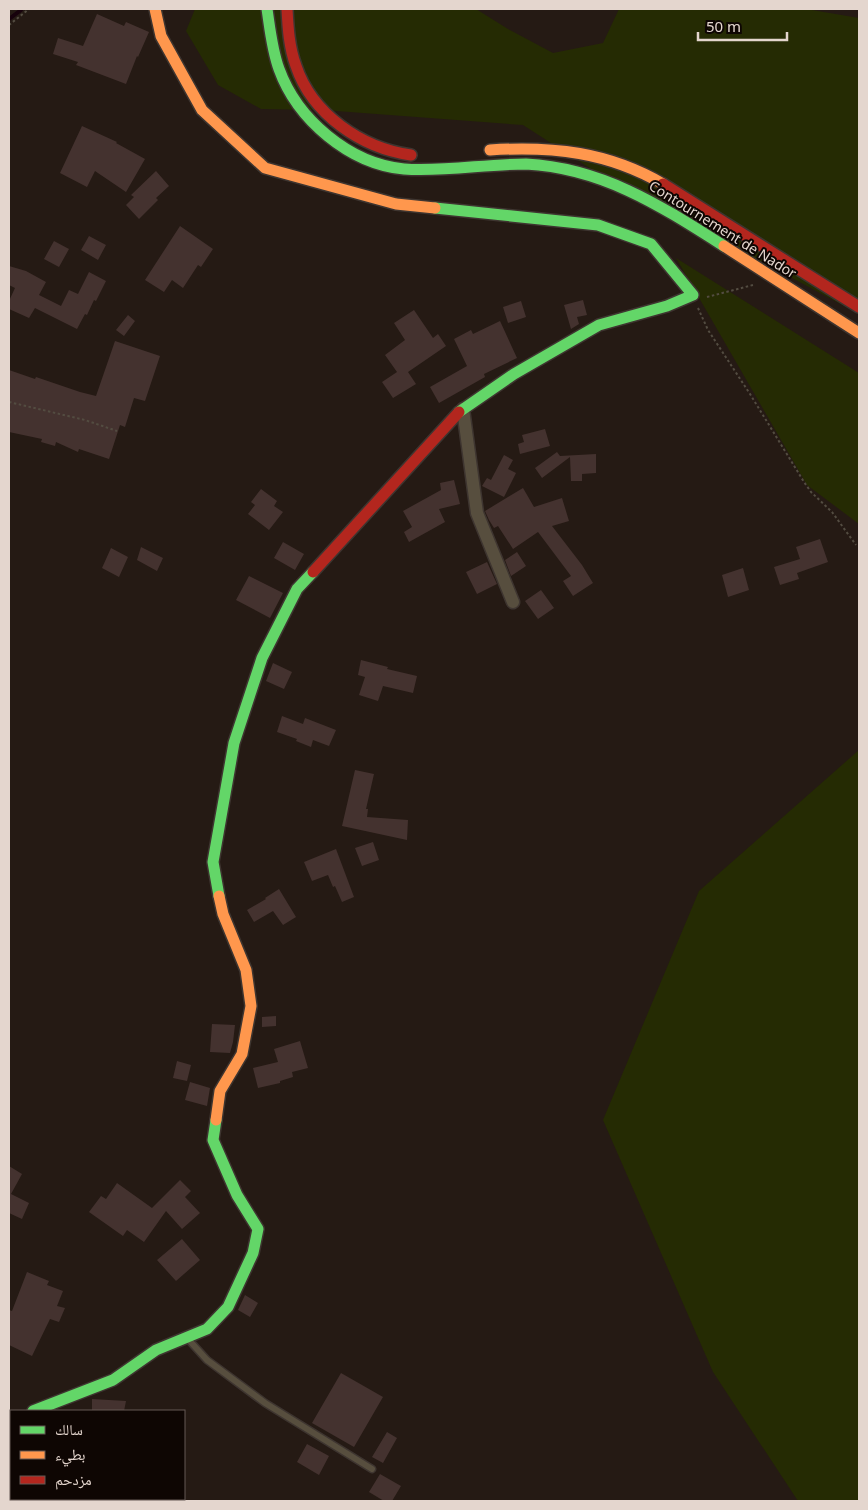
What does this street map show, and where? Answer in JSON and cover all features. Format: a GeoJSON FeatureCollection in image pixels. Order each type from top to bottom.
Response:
{"type":"FeatureCollection","features":[{"type":"Feature","properties":{"kind":"main road"},"geometry":{"type":"LineString","coordinates":[[35,1410],[113,1380],[156,1350],[207,1329],[228,1307],[253,1253],[258,1229],[237,1195],[213,1140],[220,1091],[242,1054],[251,1006],[246,970],[223,914],[213,862],[234,743],[262,658],[297,589],[463,409],[514,374],[599,325],[694,298],[651,244],[598,225],[396,204],[265,168],[202,110],[161,36],[155,9]]}},
{"type":"Feature","properties":{"kind":"main road","name":"Contournement de Nador"},"geometry":{"type":"LineString","coordinates":[[267,9],[273,49],[282,78],[296,104],[315,126],[338,145],[364,159],[393,167],[422,170],[509,163],[543,166],[576,172],[608,181],[639,194],[668,210],[859,332]]}},
{"type":"Feature","properties":{"kind":"main road"},"geometry":{"type":"LineString","coordinates":[[287,9],[287,30],[296,67],[310,95],[321,108],[344,129],[367,141],[396,153],[423,155]]}},
{"type":"Feature","properties":{"kind":"main road","name":"Contournement de Nador"},"geometry":{"type":"LineString","coordinates":[[481,151],[519,148],[546,149],[600,157],[623,165],[648,176],[679,194],[859,308]]}},
{"type":"Feature","properties":{"kind":"street"},"geometry":{"type":"LineString","coordinates":[[463,409],[477,513],[513,602]]}},
{"type":"Feature","properties":{"kind":"lane"},"geometry":{"type":"LineString","coordinates":[[187,1337],[207,1360],[266,1403],[372,1468]]}},
{"type":"Feature","properties":{"kind":"path"},"geometry":{"type":"LineString","coordinates":[[9,25],[29,9]]}},
{"type":"Feature","properties":{"kind":"path"},"geometry":{"type":"LineString","coordinates":[[762,271],[752,286],[694,298],[708,330],[804,482],[832,512],[856,545]]}},
{"type":"Feature","properties":{"kind":"path"},"geometry":{"type":"LineString","coordinates":[[9,402],[85,420],[116,431]]}},
{"type":"Feature","properties":{"kind":"green space"},"geometry":{"type":"Polygon","coordinates":[[[195,9],[476,9],[553,53],[603,43],[619,9],[806,9],[859,18],[859,314],[599,174],[523,125],[323,110],[261,109],[218,85],[186,31],[195,9]]]}},
{"type":"Feature","properties":{"kind":"green space"},"geometry":{"type":"Polygon","coordinates":[[[676,258],[859,373],[859,524],[807,485],[676,258]]]}},
{"type":"Feature","properties":{"kind":"green space"},"geometry":{"type":"Polygon","coordinates":[[[859,750],[859,1501],[798,1501],[713,1372],[603,1120],[699,891],[859,750]]]}},
{"type":"Feature","properties":{"kind":"building"},"geometry":{"type":"Polygon","coordinates":[[[97,14],[124,26],[126,22],[149,32],[126,84],[76,65],[78,62],[53,54],[58,38],[83,46],[97,14]]]}},
{"type":"Feature","properties":{"kind":"building"},"geometry":{"type":"Polygon","coordinates":[[[82,126],[117,142],[145,159],[126,192],[95,171],[87,187],[60,173],[82,126]]]}},
{"type":"Feature","properties":{"kind":"building"},"geometry":{"type":"Polygon","coordinates":[[[156,171],[169,186],[156,198],[158,200],[139,219],[126,205],[134,197],[131,195],[156,171]]]}},
{"type":"Feature","properties":{"kind":"building"},"geometry":{"type":"Polygon","coordinates":[[[180,226],[213,249],[201,267],[198,265],[183,288],[172,280],[164,292],[145,280],[180,226]]]}},
{"type":"Feature","properties":{"kind":"building"},"geometry":{"type":"Polygon","coordinates":[[[89,236],[106,245],[98,260],[81,250],[89,236]]]}},
{"type":"Feature","properties":{"kind":"building"},"geometry":{"type":"Polygon","coordinates":[[[54,241],[69,249],[59,267],[44,259],[54,241]]]}},
{"type":"Feature","properties":{"kind":"building"},"geometry":{"type":"Polygon","coordinates":[[[9,266],[26,271],[46,282],[39,295],[61,306],[69,290],[78,294],[89,272],[106,281],[96,301],[94,300],[87,315],[85,314],[77,329],[35,308],[29,318],[9,309],[9,301],[15,288],[9,285],[9,266]]]}},
{"type":"Feature","properties":{"kind":"building"},"geometry":{"type":"Polygon","coordinates":[[[583,300],[587,315],[577,317],[579,324],[571,329],[564,305],[583,300]]]}},
{"type":"Feature","properties":{"kind":"building"},"geometry":{"type":"Polygon","coordinates":[[[521,301],[526,317],[508,323],[503,307],[521,301]]]}},
{"type":"Feature","properties":{"kind":"building"},"geometry":{"type":"Polygon","coordinates":[[[414,310],[433,338],[438,334],[446,346],[408,372],[416,384],[393,398],[382,382],[397,372],[385,355],[405,340],[394,323],[414,310]]]}},
{"type":"Feature","properties":{"kind":"building"},"geometry":{"type":"Polygon","coordinates":[[[128,315],[135,321],[124,336],[116,330],[128,315]]]}},
{"type":"Feature","properties":{"kind":"building"},"geometry":{"type":"Polygon","coordinates":[[[500,321],[517,358],[484,374],[485,377],[439,403],[430,387],[467,366],[454,339],[471,330],[473,334],[500,321]]]}},
{"type":"Feature","properties":{"kind":"building"},"geometry":{"type":"Polygon","coordinates":[[[115,341],[160,356],[145,401],[134,398],[125,427],[120,425],[109,459],[79,449],[78,452],[56,442],[55,446],[41,442],[42,439],[9,432],[9,370],[96,396],[115,341]]]}},
{"type":"Feature","properties":{"kind":"building"},"geometry":{"type":"Polygon","coordinates":[[[545,429],[550,446],[520,454],[518,444],[524,442],[522,435],[545,429]]]}},
{"type":"Feature","properties":{"kind":"building"},"geometry":{"type":"Polygon","coordinates":[[[557,452],[560,456],[596,454],[596,473],[582,474],[582,481],[571,481],[570,457],[542,478],[535,468],[557,452]]]}},
{"type":"Feature","properties":{"kind":"building"},"geometry":{"type":"Polygon","coordinates":[[[504,455],[513,460],[508,469],[516,473],[504,497],[482,486],[487,478],[491,480],[504,455]]]}},
{"type":"Feature","properties":{"kind":"building"},"geometry":{"type":"Polygon","coordinates":[[[454,480],[460,504],[439,509],[445,522],[409,542],[404,532],[412,527],[403,511],[441,490],[440,483],[454,480]]]}},
{"type":"Feature","properties":{"kind":"building"},"geometry":{"type":"Polygon","coordinates":[[[523,488],[534,507],[562,498],[569,521],[552,526],[582,565],[593,583],[573,596],[563,581],[571,576],[538,532],[513,549],[498,526],[494,528],[489,520],[485,511],[523,488]]]}},
{"type":"Feature","properties":{"kind":"building"},"geometry":{"type":"Polygon","coordinates":[[[261,489],[277,501],[274,506],[283,512],[269,530],[248,514],[255,505],[251,502],[261,489]]]}},
{"type":"Feature","properties":{"kind":"building"},"geometry":{"type":"Polygon","coordinates":[[[820,539],[828,562],[797,573],[799,579],[780,585],[774,567],[800,559],[796,547],[820,539]]]}},
{"type":"Feature","properties":{"kind":"building"},"geometry":{"type":"Polygon","coordinates":[[[283,542],[304,554],[295,570],[274,558],[283,542]]]}},
{"type":"Feature","properties":{"kind":"building"},"geometry":{"type":"Polygon","coordinates":[[[141,547],[163,558],[157,571],[137,560],[141,547]]]}},
{"type":"Feature","properties":{"kind":"building"},"geometry":{"type":"Polygon","coordinates":[[[111,548],[128,557],[119,577],[102,568],[111,548]]]}},
{"type":"Feature","properties":{"kind":"building"},"geometry":{"type":"Polygon","coordinates":[[[517,552],[526,566],[511,576],[505,560],[517,552]]]}},
{"type":"Feature","properties":{"kind":"building"},"geometry":{"type":"Polygon","coordinates":[[[487,562],[497,584],[477,594],[466,572],[487,562]]]}},
{"type":"Feature","properties":{"kind":"building"},"geometry":{"type":"Polygon","coordinates":[[[743,568],[749,590],[728,597],[722,575],[743,568]]]}},
{"type":"Feature","properties":{"kind":"building"},"geometry":{"type":"Polygon","coordinates":[[[249,576],[283,593],[270,618],[236,600],[249,576]]]}},
{"type":"Feature","properties":{"kind":"building"},"geometry":{"type":"Polygon","coordinates":[[[541,590],[554,608],[538,619],[525,601],[541,590]]]}},
{"type":"Feature","properties":{"kind":"building"},"geometry":{"type":"Polygon","coordinates":[[[361,660],[388,667],[387,669],[417,676],[413,693],[383,686],[378,701],[359,695],[365,677],[358,675],[361,660]]]}},
{"type":"Feature","properties":{"kind":"building"},"geometry":{"type":"Polygon","coordinates":[[[273,663],[292,672],[284,689],[266,681],[273,663]]]}},
{"type":"Feature","properties":{"kind":"building"},"geometry":{"type":"Polygon","coordinates":[[[282,716],[303,724],[305,718],[336,730],[329,746],[313,740],[311,747],[296,741],[297,739],[277,732],[282,716]]]}},
{"type":"Feature","properties":{"kind":"building"},"geometry":{"type":"Polygon","coordinates":[[[355,770],[374,774],[366,809],[368,809],[367,817],[408,820],[407,840],[342,826],[355,770]]]}},
{"type":"Feature","properties":{"kind":"building"},"geometry":{"type":"Polygon","coordinates":[[[373,842],[379,860],[362,866],[355,848],[373,842]]]}},
{"type":"Feature","properties":{"kind":"building"},"geometry":{"type":"Polygon","coordinates":[[[336,849],[354,897],[342,902],[328,875],[312,881],[304,862],[336,849]]]}},
{"type":"Feature","properties":{"kind":"building"},"geometry":{"type":"Polygon","coordinates":[[[279,889],[296,917],[283,925],[273,911],[254,922],[247,910],[279,889]]]}},
{"type":"Feature","properties":{"kind":"building"},"geometry":{"type":"Polygon","coordinates":[[[276,1016],[276,1026],[262,1027],[262,1017],[276,1016]]]}},
{"type":"Feature","properties":{"kind":"building"},"geometry":{"type":"Polygon","coordinates":[[[212,1024],[235,1025],[230,1053],[210,1052],[212,1024]]]}},
{"type":"Feature","properties":{"kind":"building"},"geometry":{"type":"Polygon","coordinates":[[[300,1041],[308,1068],[292,1072],[293,1077],[280,1081],[280,1083],[258,1088],[253,1068],[278,1062],[274,1049],[300,1041]]]}},
{"type":"Feature","properties":{"kind":"building"},"geometry":{"type":"Polygon","coordinates":[[[177,1061],[191,1065],[187,1081],[173,1078],[177,1061]]]}},
{"type":"Feature","properties":{"kind":"building"},"geometry":{"type":"Polygon","coordinates":[[[190,1082],[210,1088],[207,1106],[185,1100],[190,1082]]]}},
{"type":"Feature","properties":{"kind":"building"},"geometry":{"type":"Polygon","coordinates":[[[9,1166],[22,1174],[11,1194],[29,1203],[22,1219],[9,1213],[9,1166]]]}},
{"type":"Feature","properties":{"kind":"building"},"geometry":{"type":"Polygon","coordinates":[[[180,1180],[191,1191],[185,1197],[200,1213],[182,1229],[166,1211],[144,1242],[127,1230],[123,1236],[89,1212],[101,1196],[106,1199],[117,1183],[152,1208],[180,1180]]]}},
{"type":"Feature","properties":{"kind":"building"},"geometry":{"type":"Polygon","coordinates":[[[182,1239],[200,1260],[176,1281],[157,1260],[182,1239]]]}},
{"type":"Feature","properties":{"kind":"building"},"geometry":{"type":"Polygon","coordinates":[[[27,1272],[49,1281],[47,1285],[63,1291],[57,1306],[65,1308],[59,1322],[50,1319],[32,1356],[9,1345],[9,1310],[12,1311],[27,1272]]]}},
{"type":"Feature","properties":{"kind":"building"},"geometry":{"type":"Polygon","coordinates":[[[245,1295],[258,1303],[250,1317],[238,1310],[245,1295]]]}},
{"type":"Feature","properties":{"kind":"building"},"geometry":{"type":"Polygon","coordinates":[[[341,1373],[383,1397],[354,1447],[312,1423],[341,1373]]]}},
{"type":"Feature","properties":{"kind":"building"},"geometry":{"type":"Polygon","coordinates":[[[92,1399],[126,1401],[124,1410],[92,1410],[92,1399]]]}},
{"type":"Feature","properties":{"kind":"building"},"geometry":{"type":"Polygon","coordinates":[[[387,1432],[397,1438],[383,1463],[372,1457],[387,1432]]]}},
{"type":"Feature","properties":{"kind":"building"},"geometry":{"type":"Polygon","coordinates":[[[307,1444],[329,1456],[319,1475],[297,1462],[307,1444]]]}},
{"type":"Feature","properties":{"kind":"building"},"geometry":{"type":"Polygon","coordinates":[[[380,1474],[401,1486],[392,1501],[384,1501],[369,1492],[380,1474]]]}},
{"type":"Feature","properties":{"kind":"waterway"},"geometry":{"type":"LineString","coordinates":[[9,19],[21,10]]}},
{"type":"Feature","properties":{"kind":"traffic: fast"},"geometry":{"type":"LineString","coordinates":[[267,9],[279,69],[298,105],[328,136],[364,158],[404,169],[419,170],[526,164],[554,167],[581,173],[606,181],[654,204],[724,246]]}},
{"type":"Feature","properties":{"kind":"traffic: fast"},"geometry":{"type":"LineString","coordinates":[[435,208],[598,225],[651,244],[693,295],[667,306],[599,325],[514,374],[459,412]]}},
{"type":"Feature","properties":{"kind":"traffic: fast"},"geometry":{"type":"LineString","coordinates":[[219,896],[213,862],[234,743],[262,658],[297,589],[313,572]]}},
{"type":"Feature","properties":{"kind":"traffic: fast"},"geometry":{"type":"LineString","coordinates":[[36,1410],[113,1380],[156,1350],[207,1329],[228,1307],[253,1253],[258,1229],[237,1195],[213,1140],[216,1120]]}},
{"type":"Feature","properties":{"kind":"traffic: slow"},"geometry":{"type":"LineString","coordinates":[[155,9],[161,36],[202,110],[265,168],[396,204],[435,208]]}},
{"type":"Feature","properties":{"kind":"traffic: slow"},"geometry":{"type":"LineString","coordinates":[[490,150],[536,149],[580,153],[622,165],[663,184]]}},
{"type":"Feature","properties":{"kind":"traffic: slow"},"geometry":{"type":"LineString","coordinates":[[724,246],[859,333]]}},
{"type":"Feature","properties":{"kind":"traffic: slow"},"geometry":{"type":"LineString","coordinates":[[216,1120],[220,1091],[242,1054],[251,1006],[246,970],[223,914],[219,896]]}},
{"type":"Feature","properties":{"kind":"traffic: jam"},"geometry":{"type":"LineString","coordinates":[[287,9],[289,38],[296,66],[303,83],[314,99],[341,126],[357,136],[374,145],[411,155]]}},
{"type":"Feature","properties":{"kind":"traffic: jam"},"geometry":{"type":"LineString","coordinates":[[663,184],[859,307]]}},
{"type":"Feature","properties":{"kind":"traffic: jam"},"geometry":{"type":"LineString","coordinates":[[313,572],[459,412]]}}]}
